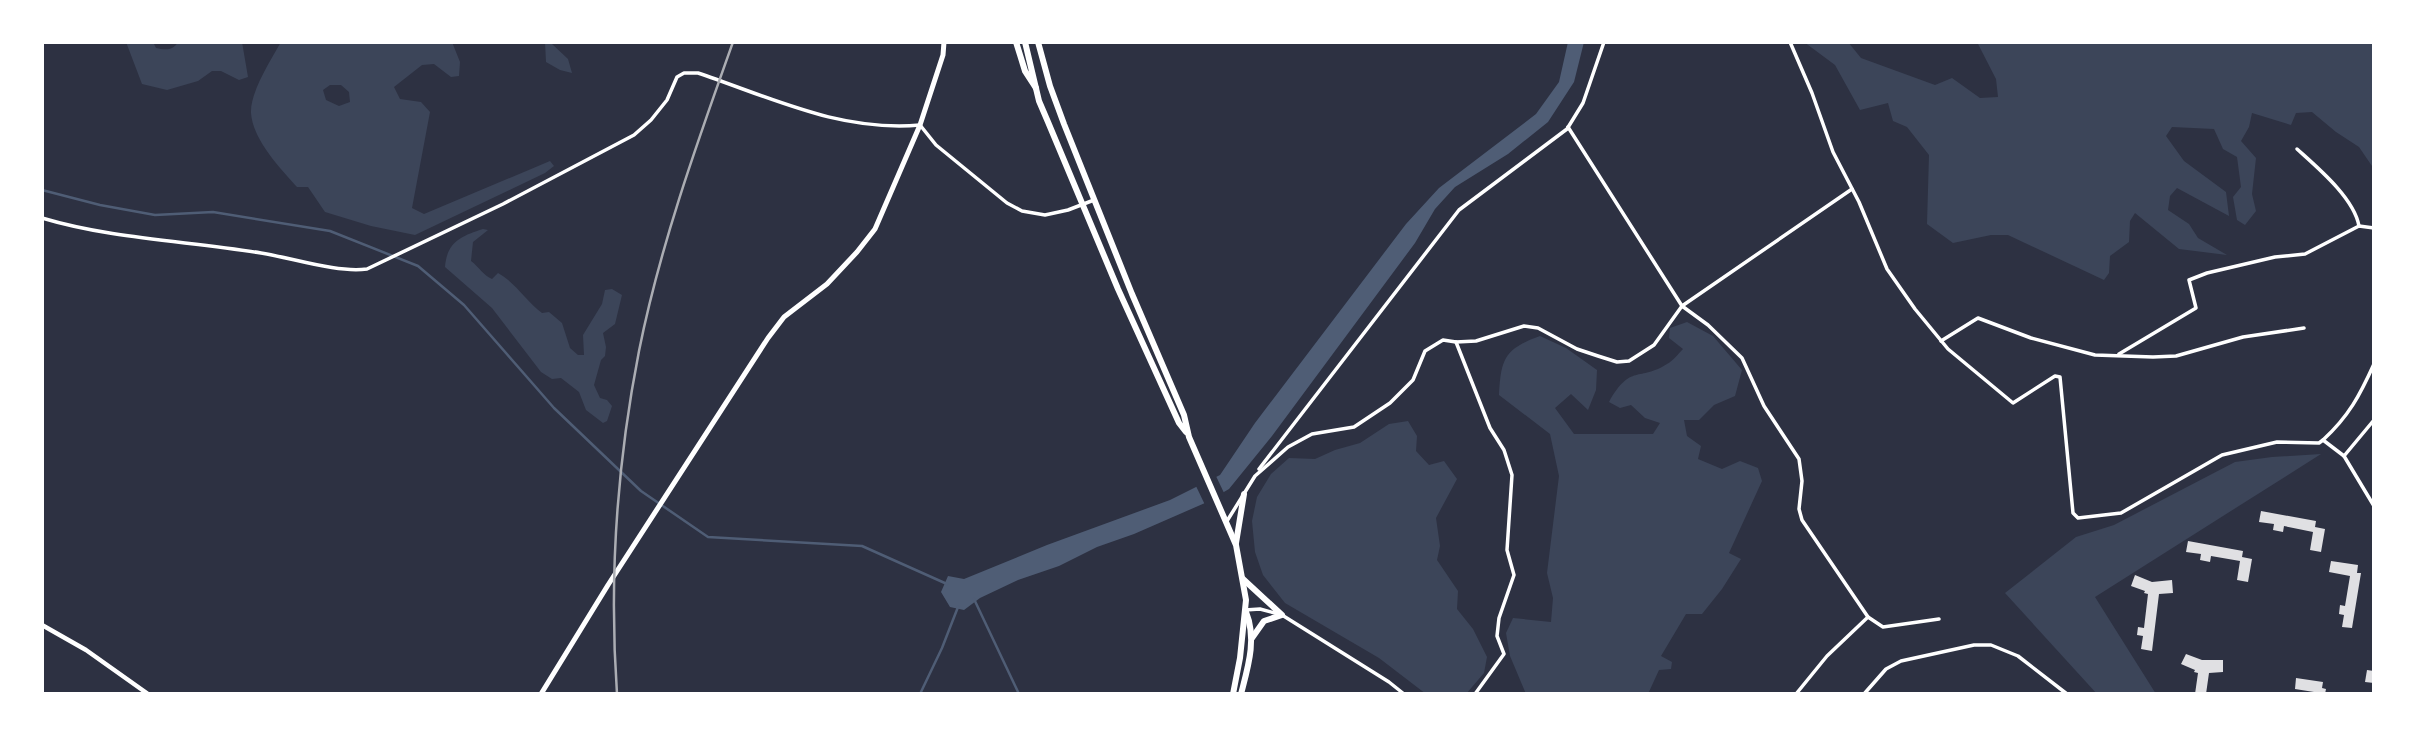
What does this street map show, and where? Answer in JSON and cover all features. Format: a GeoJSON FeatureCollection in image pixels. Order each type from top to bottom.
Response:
{"type":"FeatureCollection","features":[{"type":"Feature","properties":{"kind":"main road"},"geometry":{"type":"LineString","coordinates":[[541,694],[608,585],[784,317],[827,284],[875,229],[920,125],[943,55],[944,42]]}},
{"type":"Feature","properties":{"kind":"main road"},"geometry":{"type":"LineString","coordinates":[[1016,42],[1025,71],[1036,88]]}},
{"type":"Feature","properties":{"kind":"main road"},"geometry":{"type":"LineString","coordinates":[[1025,42],[1036,88],[1082,205],[1179,423],[1201,461],[1236,545],[1243,579],[1245,610],[1233,694]]}},
{"type":"Feature","properties":{"kind":"main road"},"geometry":{"type":"LineString","coordinates":[[1038,42],[1049,86],[1184,415],[1189,437]]}},
{"type":"Feature","properties":{"kind":"main road"},"geometry":{"type":"LineString","coordinates":[[1236,545],[1244,494]]}},
{"type":"Feature","properties":{"kind":"main road"},"geometry":{"type":"LineString","coordinates":[[1243,579],[1282,615],[1265,621],[1252,638]]}},
{"type":"Feature","properties":{"kind":"main road"},"geometry":{"type":"LineString","coordinates":[[1241,694],[1252,638],[1245,610]]}},
{"type":"Feature","properties":{"kind":"street"},"geometry":{"type":"LineString","coordinates":[[1227,520],[1255,476],[1459,210],[1568,127],[1583,103],[1604,42]]}},
{"type":"Feature","properties":{"kind":"street"},"geometry":{"type":"LineString","coordinates":[[1790,42],[1833,152],[1886,269],[1915,309],[1948,349],[2012,403],[2054,376],[2060,377],[2073,513],[2078,518],[2121,513],[2222,455],[2277,442],[2319,443],[2356,404],[2374,364]]}},
{"type":"Feature","properties":{"kind":"street"},"geometry":{"type":"LineString","coordinates":[[42,218],[120,234],[284,257],[350,271],[367,269],[503,204],[634,135],[651,120],[667,100],[677,77],[684,73],[698,73],[809,113],[840,121],[895,127],[920,125],[936,145],[1007,203],[1022,211],[1045,215],[1094,200]]}},
{"type":"Feature","properties":{"kind":"street"},"geometry":{"type":"LineString","coordinates":[[1568,127],[1682,306],[1708,325],[1742,358],[1765,406],[1799,459],[1802,481],[1799,509],[1802,520],[1868,618],[1883,627],[1939,619]]}},
{"type":"Feature","properties":{"kind":"street"},"geometry":{"type":"LineString","coordinates":[[2297,149],[2350,204],[2359,226]]}},
{"type":"Feature","properties":{"kind":"street"},"geometry":{"type":"LineString","coordinates":[[1255,476],[1288,447],[1312,434],[1354,427],[1390,403],[1413,380],[1425,351],[1443,340],[1456,342],[1491,337],[1524,326],[1538,328],[1577,349],[1617,362],[1629,361],[1654,345],[1682,306],[1852,189]]}},
{"type":"Feature","properties":{"kind":"street"},"geometry":{"type":"LineString","coordinates":[[2117,355],[2196,308],[2189,280],[2207,273],[2275,257],[2305,254],[2359,226],[2374,228]]}},
{"type":"Feature","properties":{"kind":"street"},"geometry":{"type":"LineString","coordinates":[[1941,341],[1978,318],[2031,338],[2095,355],[2153,357],[2176,356],[2243,337],[2304,328]]}},
{"type":"Feature","properties":{"kind":"street"},"geometry":{"type":"LineString","coordinates":[[1456,342],[1490,428],[1504,450],[1511,475],[1507,550],[1514,575],[1499,618],[1497,636],[1504,654],[1475,694]]}},
{"type":"Feature","properties":{"kind":"street"},"geometry":{"type":"LineString","coordinates":[[2344,456],[2374,420]]}},
{"type":"Feature","properties":{"kind":"street"},"geometry":{"type":"LineString","coordinates":[[2323,440],[2344,456],[2374,506]]}},
{"type":"Feature","properties":{"kind":"street"},"geometry":{"type":"LineString","coordinates":[[1245,610],[1260,609],[1282,615],[1404,694]]}},
{"type":"Feature","properties":{"kind":"street"},"geometry":{"type":"LineString","coordinates":[[1796,694],[1821,663],[1868,618]]}},
{"type":"Feature","properties":{"kind":"street"},"geometry":{"type":"LineString","coordinates":[[42,625],[86,650],[148,694]]}},
{"type":"Feature","properties":{"kind":"street"},"geometry":{"type":"LineString","coordinates":[[1864,694],[1886,669],[1901,661],[1974,645],[1991,645],[2018,656],[2067,694]]}},
{"type":"Feature","properties":{"kind":"shaded area"},"geometry":{"type":"Polygon","coordinates":[[[126,42],[153,42],[156,48],[166,49],[174,47],[178,42],[242,42],[248,77],[239,80],[221,71],[212,71],[198,81],[167,90],[142,84],[126,42]]]}},
{"type":"Feature","properties":{"kind":"shaded area"},"geometry":{"type":"Polygon","coordinates":[[[281,42],[452,42],[460,62],[459,76],[451,77],[434,64],[422,65],[394,87],[400,99],[421,102],[430,112],[412,208],[424,214],[550,161],[554,166],[545,173],[415,235],[371,226],[325,212],[308,187],[297,187],[276,162],[262,143],[253,123],[251,113],[254,96],[281,42]],[[330,85],[323,90],[326,100],[339,106],[350,102],[349,92],[341,85],[330,85]]]}},
{"type":"Feature","properties":{"kind":"shaded area"},"geometry":{"type":"Polygon","coordinates":[[[545,42],[552,42],[568,59],[572,73],[546,62],[545,42]]]}},
{"type":"Feature","properties":{"kind":"shaded area"},"geometry":{"type":"Polygon","coordinates":[[[1568,42],[1584,42],[1574,82],[1548,122],[1508,154],[1455,187],[1435,209],[1415,243],[1272,436],[1229,489],[1205,503],[1134,534],[1018,580],[980,598],[964,610],[950,607],[941,592],[948,576],[964,579],[1170,500],[1220,475],[1255,423],[1406,224],[1439,188],[1536,114],[1559,82],[1568,42]]]}},
{"type":"Feature","properties":{"kind":"shaded area"},"geometry":{"type":"Polygon","coordinates":[[[1804,42],[1848,42],[1861,58],[1935,85],[1952,78],[1980,98],[1998,97],[1996,79],[1977,42],[2374,42],[2374,169],[2359,147],[2312,112],[2296,113],[2291,125],[2252,113],[2249,127],[2241,141],[2256,158],[2252,194],[2256,211],[2245,225],[2237,220],[2233,197],[2241,187],[2237,157],[2223,149],[2214,129],[2172,127],[2166,136],[2184,161],[2226,192],[2229,216],[2177,188],[2170,196],[2168,210],[2189,224],[2198,238],[2227,255],[2179,249],[2135,213],[2130,221],[2129,242],[2110,256],[2109,273],[2104,280],[2008,235],[1991,235],[1953,243],[1927,224],[1929,155],[1907,127],[1893,121],[1888,103],[1860,110],[1835,65],[1804,42]]]}},
{"type":"Feature","properties":{"kind":"shaded area"},"geometry":{"type":"Polygon","coordinates":[[[483,229],[488,230],[473,242],[471,261],[492,279],[498,273],[504,277],[542,313],[549,312],[562,323],[570,348],[578,355],[584,355],[583,335],[602,304],[605,290],[612,289],[622,295],[615,324],[603,333],[605,356],[601,360],[594,385],[600,398],[607,400],[612,406],[607,421],[603,423],[586,410],[579,392],[561,378],[552,379],[541,372],[492,308],[445,267],[446,258],[456,241],[483,229]]]}},
{"type":"Feature","properties":{"kind":"shaded area"},"geometry":{"type":"Polygon","coordinates":[[[1687,322],[1713,336],[1742,370],[1735,396],[1714,405],[1699,420],[1684,420],[1687,436],[1701,446],[1698,459],[1722,469],[1740,461],[1758,468],[1762,481],[1729,553],[1741,559],[1702,614],[1686,614],[1661,656],[1672,662],[1671,669],[1659,670],[1648,694],[1526,694],[1510,656],[1506,633],[1513,618],[1551,622],[1553,598],[1547,573],[1559,476],[1550,434],[1499,395],[1503,364],[1512,351],[1540,336],[1566,348],[1597,370],[1596,390],[1588,410],[1571,394],[1555,408],[1574,434],[1653,434],[1660,423],[1645,418],[1631,405],[1620,408],[1609,402],[1623,382],[1669,363],[1683,349],[1669,338],[1670,328],[1687,322]]]}},
{"type":"Feature","properties":{"kind":"shaded area"},"geometry":{"type":"Polygon","coordinates":[[[1408,421],[1417,436],[1416,451],[1429,465],[1444,461],[1457,479],[1436,518],[1440,546],[1437,560],[1458,591],[1457,609],[1473,629],[1487,657],[1484,673],[1466,694],[1426,694],[1379,658],[1285,603],[1263,575],[1255,552],[1252,521],[1257,497],[1271,474],[1289,458],[1315,459],[1360,443],[1389,424],[1408,421]]]}},
{"type":"Feature","properties":{"kind":"shaded area"},"geometry":{"type":"Polygon","coordinates":[[[2321,454],[2095,597],[2156,694],[2097,694],[2005,593],[2076,537],[2114,525],[2235,462],[2321,454]]]}},
{"type":"Feature","properties":{"kind":"pier"},"geometry":{"type":"Polygon","coordinates":[[[1215,474],[1225,495],[1206,507],[1195,484],[1215,474]]]}},
{"type":"Feature","properties":{"kind":"building"},"geometry":{"type":"Polygon","coordinates":[[[2261,511],[2316,521],[2315,527],[2325,529],[2321,552],[2310,550],[2313,532],[2284,526],[2283,532],[2273,530],[2274,524],[2259,522],[2261,511]]]}},
{"type":"Feature","properties":{"kind":"building"},"geometry":{"type":"Polygon","coordinates":[[[2188,541],[2243,551],[2242,557],[2252,559],[2248,582],[2237,580],[2240,561],[2211,556],[2210,562],[2200,560],[2201,554],[2186,552],[2188,541]]]}},
{"type":"Feature","properties":{"kind":"building"},"geometry":{"type":"Polygon","coordinates":[[[2331,561],[2358,565],[2357,573],[2361,573],[2352,628],[2342,627],[2344,615],[2339,614],[2340,605],[2345,606],[2350,576],[2329,572],[2331,561]]]}},
{"type":"Feature","properties":{"kind":"building"},"geometry":{"type":"Polygon","coordinates":[[[2135,575],[2152,582],[2172,580],[2173,593],[2159,594],[2152,651],[2141,649],[2143,636],[2137,635],[2138,627],[2144,628],[2148,594],[2131,586],[2135,575]]]}},
{"type":"Feature","properties":{"kind":"building"},"geometry":{"type":"Polygon","coordinates":[[[2186,654],[2202,660],[2223,660],[2223,672],[2209,673],[2206,694],[2195,694],[2198,673],[2181,664],[2186,654]]]}},
{"type":"Feature","properties":{"kind":"building"},"geometry":{"type":"Polygon","coordinates":[[[2367,670],[2374,671],[2374,683],[2365,682],[2367,670]]]}},
{"type":"Feature","properties":{"kind":"building"},"geometry":{"type":"Polygon","coordinates":[[[2296,678],[2323,682],[2325,694],[2295,689],[2296,678]]]}},
{"type":"Feature","properties":{"kind":"waterway"},"geometry":{"type":"LineString","coordinates":[[42,190],[100,205],[155,215],[213,212],[330,231],[418,266],[464,305],[554,408],[641,491],[708,537],[862,546],[947,584]]}},
{"type":"Feature","properties":{"kind":"waterway"},"geometry":{"type":"LineString","coordinates":[[974,599],[1019,694]]}},
{"type":"Feature","properties":{"kind":"waterway"},"geometry":{"type":"LineString","coordinates":[[920,694],[958,607]]}},
{"type":"Feature","properties":{"kind":"railway"},"geometry":{"type":"LineString","coordinates":[[617,694],[615,565],[620,479],[631,393],[668,234],[733,42]]}}]}
